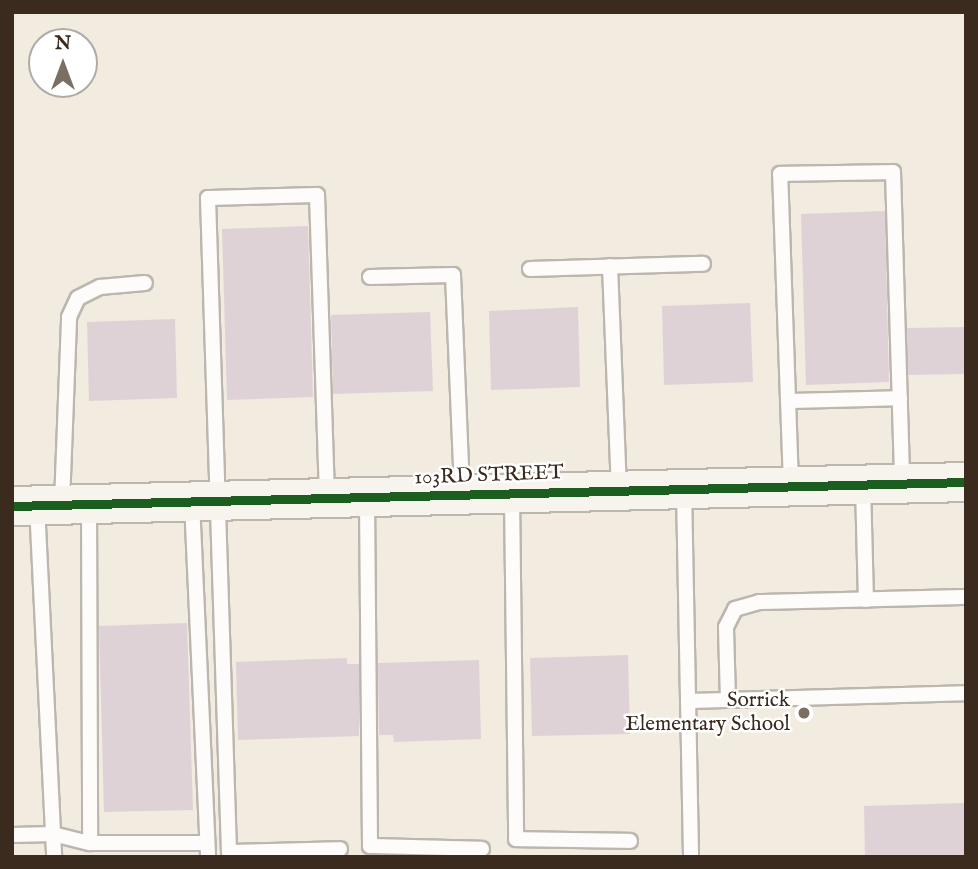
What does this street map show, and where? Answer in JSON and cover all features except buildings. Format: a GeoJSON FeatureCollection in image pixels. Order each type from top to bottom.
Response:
{"type":"FeatureCollection","features":[{"type":"Feature","properties":{"kind":"street","name":"103RD STREET"},"geometry":{"type":"LineString","coordinates":[[50,505],[966,482]]}},
{"type":"Feature","properties":{"kind":"lane"},"geometry":{"type":"LineString","coordinates":[[791,486],[780,174],[893,172],[902,483]]}},
{"type":"Feature","properties":{"kind":"lane"},"geometry":{"type":"LineString","coordinates":[[12,835],[53,834],[90,843],[208,850],[204,501],[208,198],[317,195],[327,498]]}},
{"type":"Feature","properties":{"kind":"lane"},"geometry":{"type":"LineString","coordinates":[[530,269],[704,264]]}},
{"type":"Feature","properties":{"kind":"lane"},"geometry":{"type":"LineString","coordinates":[[610,266],[619,490]]}},
{"type":"Feature","properties":{"kind":"lane"},"geometry":{"type":"LineString","coordinates":[[370,277],[453,275],[461,494]]}},
{"type":"Feature","properties":{"kind":"lane"},"geometry":{"type":"LineString","coordinates":[[54,857],[50,505],[69,317],[78,298],[100,287],[145,283]]}},
{"type":"Feature","properties":{"kind":"lane"},"geometry":{"type":"LineString","coordinates":[[788,401],[900,398]]}},
{"type":"Feature","properties":{"kind":"lane"},"geometry":{"type":"LineString","coordinates":[[863,484],[866,600]]}},
{"type":"Feature","properties":{"kind":"lane"},"geometry":{"type":"LineString","coordinates":[[684,489],[691,857]]}},
{"type":"Feature","properties":{"kind":"lane"},"geometry":{"type":"LineString","coordinates":[[512,493],[516,839],[630,841]]}},
{"type":"Feature","properties":{"kind":"lane"},"geometry":{"type":"LineString","coordinates":[[367,497],[370,846],[482,849]]}},
{"type":"Feature","properties":{"kind":"lane"},"geometry":{"type":"LineString","coordinates":[[204,501],[229,852],[340,849]]}},
{"type":"Feature","properties":{"kind":"lane"},"geometry":{"type":"LineString","coordinates":[[50,505],[90,843]]}},
{"type":"Feature","properties":{"kind":"lane"},"geometry":{"type":"LineString","coordinates":[[728,700],[726,627],[735,609],[759,602],[966,597]]}},
{"type":"Feature","properties":{"kind":"lane"},"geometry":{"type":"LineString","coordinates":[[688,701],[966,693]]}},
{"type":"Feature","properties":{"kind":"cycle path"},"geometry":{"type":"LineString","coordinates":[[12,506],[966,482]]}},
{"type":"Feature","properties":{"kind":"place","name":"Sorrick Elementary School"},"geometry":{"type":"Point","coordinates":[804,713]}}]}
